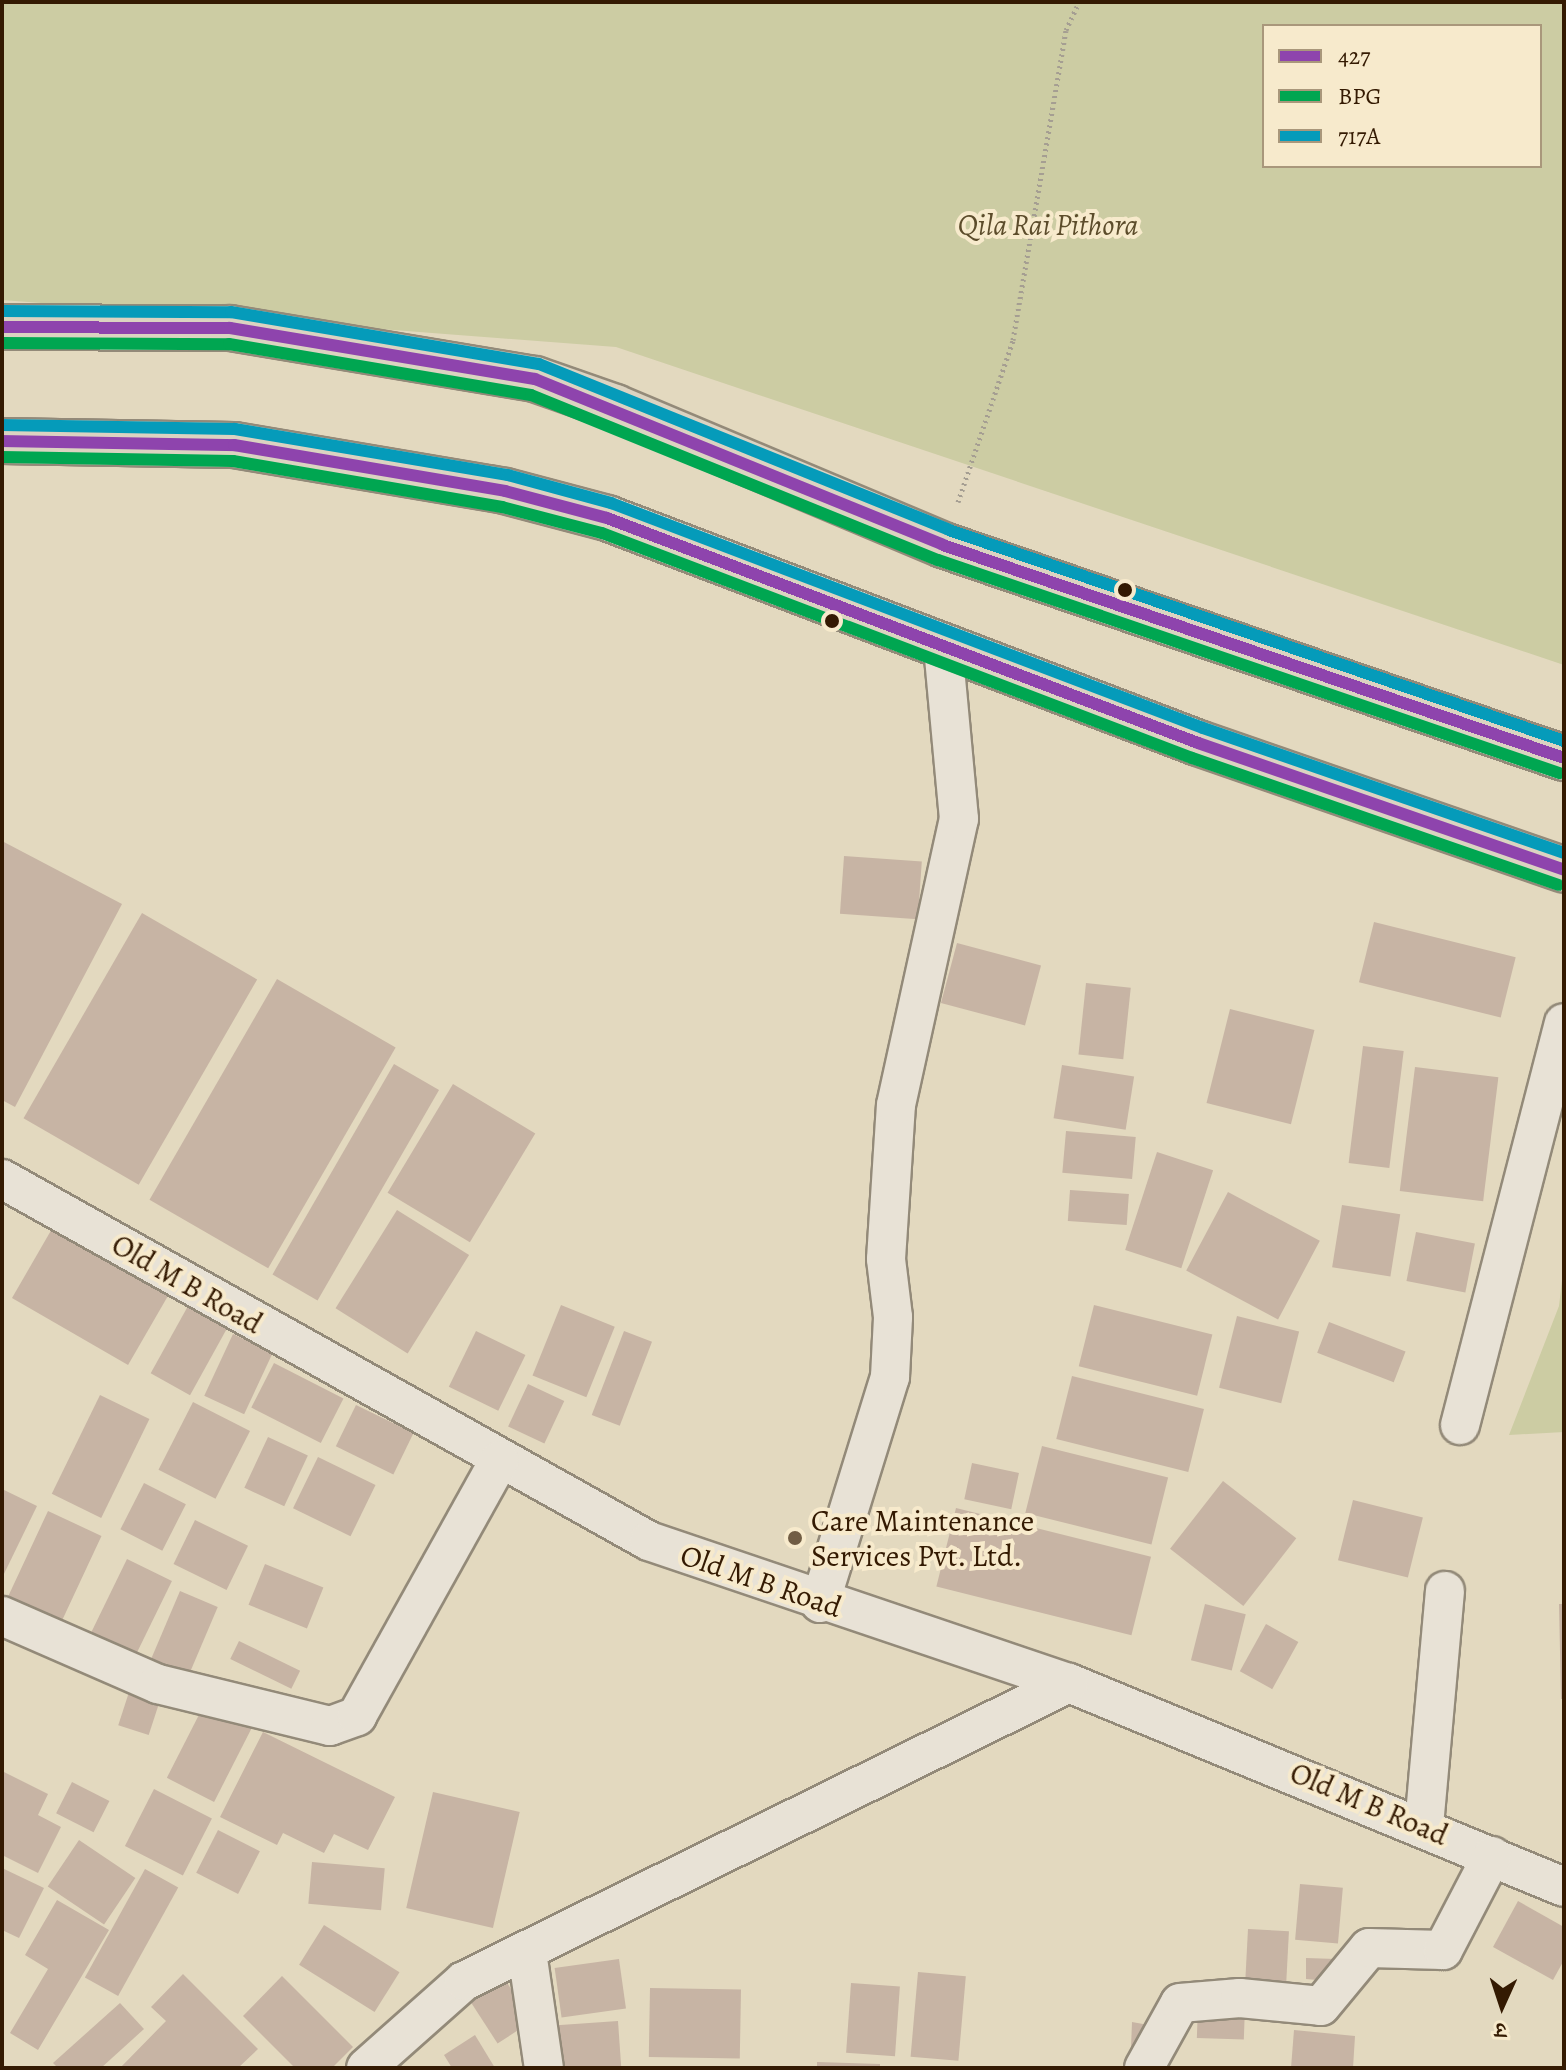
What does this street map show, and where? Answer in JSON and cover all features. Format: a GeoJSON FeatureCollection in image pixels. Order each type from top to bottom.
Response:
{"type":"FeatureCollection","features":[{"type":"Feature","properties":{"kind":"main road"},"geometry":{"type":"LineString","coordinates":[[2,327],[230,328],[535,379],[615,407],[943,545],[1564,758]]}},
{"type":"Feature","properties":{"kind":"main road"},"geometry":{"type":"LineString","coordinates":[[2,441],[234,445],[505,491],[607,518],[1198,743],[1564,870]]}},
{"type":"Feature","properties":{"kind":"street"},"geometry":{"type":"LineString","coordinates":[[820,1603],[890,1377],[893,1317],[886,1259],[896,1105],[959,819],[943,645]]}},
{"type":"Feature","properties":{"kind":"street"},"geometry":{"type":"LineString","coordinates":[[1460,1425],[1564,1023]]}},
{"type":"Feature","properties":{"kind":"street","name":"Old M B Road"},"geometry":{"type":"LineString","coordinates":[[2,1179],[499,1461],[649,1541],[820,1603],[1069,1683],[1424,1826],[1564,1887]]}},
{"type":"Feature","properties":{"kind":"street"},"geometry":{"type":"LineString","coordinates":[[2,1616],[158,1684],[330,1726],[357,1716],[499,1461]]}},
{"type":"Feature","properties":{"kind":"street"},"geometry":{"type":"LineString","coordinates":[[1424,1826],[1445,1591]]}},
{"type":"Feature","properties":{"kind":"street"},"geometry":{"type":"LineString","coordinates":[[366,2068],[464,1981],[1069,1683]]}},
{"type":"Feature","properties":{"kind":"street"},"geometry":{"type":"LineString","coordinates":[[1144,2068],[1180,2003],[1240,1998],[1321,2006],[1369,1948],[1443,1950],[1492,1856]]}},
{"type":"Feature","properties":{"kind":"street"},"geometry":{"type":"LineString","coordinates":[[527,1952],[544,2068]]}},
{"type":"Feature","properties":{"kind":"path"},"geometry":{"type":"LineString","coordinates":[[943,545],[1013,340],[1066,30],[1079,2]]}},
{"type":"Feature","properties":{"kind":"green space","name":"Qila Rai Pithora"},"geometry":{"type":"Polygon","coordinates":[[[2,2],[1564,2],[1564,665],[616,347],[2,300],[2,2]]]}},
{"type":"Feature","properties":{"kind":"green space"},"geometry":{"type":"Polygon","coordinates":[[[1564,1263],[1564,1432],[1509,1435],[1559,1306],[1564,1263]]]}},
{"type":"Feature","properties":{"kind":"building"},"geometry":{"type":"Polygon","coordinates":[[[2,841],[122,904],[15,1107],[2,1100],[2,841]]]}},
{"type":"Feature","properties":{"kind":"building"},"geometry":{"type":"Polygon","coordinates":[[[844,856],[922,861],[918,919],[840,914],[844,856]]]}},
{"type":"Feature","properties":{"kind":"building"},"geometry":{"type":"Polygon","coordinates":[[[142,913],[257,980],[139,1185],[24,1118],[142,913]]]}},
{"type":"Feature","properties":{"kind":"building"},"geometry":{"type":"Polygon","coordinates":[[[1374,922],[1516,957],[1501,1017],[1359,982],[1374,922]]]}},
{"type":"Feature","properties":{"kind":"building"},"geometry":{"type":"Polygon","coordinates":[[[957,943],[1041,966],[1025,1025],[941,1003],[957,943]]]}},
{"type":"Feature","properties":{"kind":"building"},"geometry":{"type":"Polygon","coordinates":[[[277,979],[396,1048],[268,1268],[150,1200],[277,979]]]}},
{"type":"Feature","properties":{"kind":"building"},"geometry":{"type":"Polygon","coordinates":[[[1086,983],[1131,988],[1123,1059],[1078,1055],[1086,983]]]}},
{"type":"Feature","properties":{"kind":"building"},"geometry":{"type":"Polygon","coordinates":[[[1230,1009],[1314,1030],[1291,1124],[1207,1103],[1230,1009]]]}},
{"type":"Feature","properties":{"kind":"building"},"geometry":{"type":"Polygon","coordinates":[[[1363,1046],[1404,1051],[1389,1168],[1349,1163],[1363,1046]]]}},
{"type":"Feature","properties":{"kind":"building"},"geometry":{"type":"Polygon","coordinates":[[[394,1064],[439,1090],[318,1300],[272,1274],[394,1064]]]}},
{"type":"Feature","properties":{"kind":"building"},"geometry":{"type":"Polygon","coordinates":[[[1062,1065],[1134,1076],[1126,1130],[1054,1118],[1062,1065]]]}},
{"type":"Feature","properties":{"kind":"building"},"geometry":{"type":"Polygon","coordinates":[[[1415,1067],[1498,1077],[1483,1201],[1400,1191],[1415,1067]]]}},
{"type":"Feature","properties":{"kind":"building"},"geometry":{"type":"Polygon","coordinates":[[[453,1084],[535,1133],[470,1242],[388,1193],[453,1084]]]}},
{"type":"Feature","properties":{"kind":"building"},"geometry":{"type":"Polygon","coordinates":[[[1066,1131],[1136,1137],[1132,1179],[1062,1173],[1066,1131]]]}},
{"type":"Feature","properties":{"kind":"building"},"geometry":{"type":"Polygon","coordinates":[[[1157,1152],[1213,1170],[1181,1268],[1125,1250],[1157,1152]]]}},
{"type":"Feature","properties":{"kind":"building"},"geometry":{"type":"Polygon","coordinates":[[[1070,1190],[1129,1194],[1127,1225],[1068,1221],[1070,1190]]]}},
{"type":"Feature","properties":{"kind":"building"},"geometry":{"type":"Polygon","coordinates":[[[1228,1192],[1320,1241],[1278,1319],[1186,1271],[1228,1192]]]}},
{"type":"Feature","properties":{"kind":"building"},"geometry":{"type":"Polygon","coordinates":[[[1342,1205],[1400,1214],[1390,1276],[1332,1267],[1342,1205]]]}},
{"type":"Feature","properties":{"kind":"building"},"geometry":{"type":"Polygon","coordinates":[[[397,1210],[469,1255],[408,1353],[336,1308],[397,1210]]]}},
{"type":"Feature","properties":{"kind":"building"},"geometry":{"type":"Polygon","coordinates":[[[53,1227],[169,1294],[128,1365],[12,1298],[53,1227]]]}},
{"type":"Feature","properties":{"kind":"building"},"geometry":{"type":"Polygon","coordinates":[[[1416,1232],[1475,1243],[1465,1293],[1406,1281],[1416,1232]]]}},
{"type":"Feature","properties":{"kind":"building"},"geometry":{"type":"Polygon","coordinates":[[[561,1305],[615,1327],[586,1397],[533,1375],[561,1305]]]}},
{"type":"Feature","properties":{"kind":"building"},"geometry":{"type":"Polygon","coordinates":[[[1094,1305],[1212,1335],[1197,1396],[1079,1366],[1094,1305]]]}},
{"type":"Feature","properties":{"kind":"building"},"geometry":{"type":"Polygon","coordinates":[[[188,1306],[227,1328],[190,1395],[151,1373],[188,1306]]]}},
{"type":"Feature","properties":{"kind":"building"},"geometry":{"type":"Polygon","coordinates":[[[1237,1316],[1299,1331],[1281,1403],[1219,1388],[1237,1316]]]}},
{"type":"Feature","properties":{"kind":"building"},"geometry":{"type":"Polygon","coordinates":[[[1329,1322],[1406,1351],[1394,1382],[1317,1353],[1329,1322]]]}},
{"type":"Feature","properties":{"kind":"building"},"geometry":{"type":"Polygon","coordinates":[[[476,1331],[525,1355],[498,1411],[449,1387],[476,1331]]]}},
{"type":"Feature","properties":{"kind":"building"},"geometry":{"type":"Polygon","coordinates":[[[624,1331],[652,1342],[620,1426],[592,1415],[624,1331]]]}},
{"type":"Feature","properties":{"kind":"building"},"geometry":{"type":"Polygon","coordinates":[[[233,1334],[273,1353],[244,1414],[204,1396],[233,1334]]]}},
{"type":"Feature","properties":{"kind":"building"},"geometry":{"type":"Polygon","coordinates":[[[274,1363],[343,1398],[321,1443],[251,1408],[274,1363]]]}},
{"type":"Feature","properties":{"kind":"building"},"geometry":{"type":"Polygon","coordinates":[[[1072,1376],[1204,1409],[1188,1472],[1056,1439],[1072,1376]]]}},
{"type":"Feature","properties":{"kind":"building"},"geometry":{"type":"Polygon","coordinates":[[[528,1384],[564,1401],[544,1444],[508,1427],[528,1384]]]}},
{"type":"Feature","properties":{"kind":"building"},"geometry":{"type":"Polygon","coordinates":[[[100,1395],[149,1419],[101,1518],[52,1494],[100,1395]]]}},
{"type":"Feature","properties":{"kind":"building"},"geometry":{"type":"Polygon","coordinates":[[[193,1402],[250,1431],[216,1499],[158,1470],[193,1402]]]}},
{"type":"Feature","properties":{"kind":"building"},"geometry":{"type":"Polygon","coordinates":[[[356,1405],[414,1433],[393,1474],[336,1446],[356,1405]]]}},
{"type":"Feature","properties":{"kind":"building"},"geometry":{"type":"Polygon","coordinates":[[[268,1437],[308,1456],[284,1506],[244,1488],[268,1437]]]}},
{"type":"Feature","properties":{"kind":"building"},"geometry":{"type":"Polygon","coordinates":[[[1042,1446],[1168,1477],[1151,1544],[1025,1513],[1042,1446]]]}},
{"type":"Feature","properties":{"kind":"building"},"geometry":{"type":"Polygon","coordinates":[[[318,1457],[376,1485],[351,1536],[293,1508],[318,1457]]]}},
{"type":"Feature","properties":{"kind":"building"},"geometry":{"type":"Polygon","coordinates":[[[972,1463],[1019,1473],[1011,1509],[964,1499],[972,1463]]]}},
{"type":"Feature","properties":{"kind":"building"},"geometry":{"type":"Polygon","coordinates":[[[1223,1481],[1296,1538],[1243,1606],[1170,1549],[1223,1481]]]}},
{"type":"Feature","properties":{"kind":"building"},"geometry":{"type":"Polygon","coordinates":[[[144,1483],[186,1504],[162,1551],[120,1529],[144,1483]]]}},
{"type":"Feature","properties":{"kind":"building"},"geometry":{"type":"Polygon","coordinates":[[[2,1489],[37,1506],[2,1578],[2,1489]]]}},
{"type":"Feature","properties":{"kind":"building"},"geometry":{"type":"Polygon","coordinates":[[[1353,1500],[1423,1517],[1408,1578],[1338,1560],[1353,1500]]]}},
{"type":"Feature","properties":{"kind":"building"},"geometry":{"type":"Polygon","coordinates":[[[956,1508],[1151,1557],[1131,1635],[936,1587],[956,1508]]]}},
{"type":"Feature","properties":{"kind":"building"},"geometry":{"type":"Polygon","coordinates":[[[48,1511],[101,1536],[60,1625],[7,1600],[48,1511]]]}},
{"type":"Feature","properties":{"kind":"building"},"geometry":{"type":"Polygon","coordinates":[[[195,1520],[248,1546],[227,1590],[174,1564],[195,1520]]]}},
{"type":"Feature","properties":{"kind":"building"},"geometry":{"type":"Polygon","coordinates":[[[127,1559],[172,1581],[134,1659],[89,1637],[127,1559]]]}},
{"type":"Feature","properties":{"kind":"building"},"geometry":{"type":"Polygon","coordinates":[[[265,1564],[323,1588],[307,1628],[249,1605],[265,1564]]]}},
{"type":"Feature","properties":{"kind":"building"},"geometry":{"type":"Polygon","coordinates":[[[180,1591],[218,1607],[186,1682],[148,1666],[180,1591]]]}},
{"type":"Feature","properties":{"kind":"building"},"geometry":{"type":"Polygon","coordinates":[[[1205,1604],[1246,1614],[1232,1670],[1191,1660],[1205,1604]]]}},
{"type":"Feature","properties":{"kind":"building"},"geometry":{"type":"Polygon","coordinates":[[[1559,1604],[1564,1604],[1564,1699],[1561,1699],[1559,1604]]]}},
{"type":"Feature","properties":{"kind":"building"},"geometry":{"type":"Polygon","coordinates":[[[1266,1624],[1298,1642],[1272,1689],[1240,1671],[1266,1624]]]}},
{"type":"Feature","properties":{"kind":"building"},"geometry":{"type":"Polygon","coordinates":[[[239,1641],[300,1671],[291,1689],[230,1659],[239,1641]]]}},
{"type":"Feature","properties":{"kind":"building"},"geometry":{"type":"Polygon","coordinates":[[[130,1689],[160,1699],[149,1735],[118,1725],[130,1689]]]}},
{"type":"Feature","properties":{"kind":"building"},"geometry":{"type":"Polygon","coordinates":[[[205,1703],[252,1727],[214,1802],[167,1778],[205,1703]]]}},
{"type":"Feature","properties":{"kind":"building"},"geometry":{"type":"Polygon","coordinates":[[[263,1732],[395,1797],[368,1850],[334,1834],[324,1853],[283,1833],[277,1845],[220,1817],[263,1732]]]}},
{"type":"Feature","properties":{"kind":"building"},"geometry":{"type":"Polygon","coordinates":[[[2,1771],[48,1794],[38,1815],[61,1827],[38,1873],[2,1855],[2,1771]]]}},
{"type":"Feature","properties":{"kind":"building"},"geometry":{"type":"Polygon","coordinates":[[[72,1782],[109,1801],[94,1832],[56,1813],[72,1782]]]}},
{"type":"Feature","properties":{"kind":"building"},"geometry":{"type":"Polygon","coordinates":[[[154,1789],[212,1819],[183,1876],[125,1846],[154,1789]]]}},
{"type":"Feature","properties":{"kind":"building"},"geometry":{"type":"Polygon","coordinates":[[[433,1792],[520,1812],[493,1928],[406,1908],[433,1792]]]}},
{"type":"Feature","properties":{"kind":"building"},"geometry":{"type":"Polygon","coordinates":[[[218,1830],[260,1851],[238,1894],[196,1873],[218,1830]]]}},
{"type":"Feature","properties":{"kind":"building"},"geometry":{"type":"Polygon","coordinates":[[[79,1840],[135,1878],[104,1924],[48,1886],[79,1840]]]}},
{"type":"Feature","properties":{"kind":"building"},"geometry":{"type":"Polygon","coordinates":[[[312,1862],[385,1868],[381,1910],[308,1904],[312,1862]]]}},
{"type":"Feature","properties":{"kind":"building"},"geometry":{"type":"Polygon","coordinates":[[[2,1868],[44,1888],[19,1938],[2,1930],[2,1868]]]}},
{"type":"Feature","properties":{"kind":"building"},"geometry":{"type":"Polygon","coordinates":[[[145,1869],[178,1887],[118,1996],[85,1977],[145,1869]]]}},
{"type":"Feature","properties":{"kind":"building"},"geometry":{"type":"Polygon","coordinates":[[[1300,1884],[1343,1888],[1338,1944],[1295,1940],[1300,1884]]]}},
{"type":"Feature","properties":{"kind":"building"},"geometry":{"type":"Polygon","coordinates":[[[57,1900],[109,1930],[38,2050],[10,2033],[48,1969],[25,1955],[57,1900]]]}},
{"type":"Feature","properties":{"kind":"building"},"geometry":{"type":"Polygon","coordinates":[[[1518,1901],[1564,1927],[1564,1960],[1553,1980],[1493,1947],[1518,1901]]]}},
{"type":"Feature","properties":{"kind":"building"},"geometry":{"type":"Polygon","coordinates":[[[324,1925],[399,1972],[375,2012],[299,1965],[324,1925]]]}},
{"type":"Feature","properties":{"kind":"building"},"geometry":{"type":"Polygon","coordinates":[[[1248,1929],[1289,1931],[1286,1995],[1245,1993],[1248,1929]]]}},
{"type":"Feature","properties":{"kind":"building"},"geometry":{"type":"Polygon","coordinates":[[[1306,1958],[1336,1959],[1329,1981],[1306,1979],[1306,1958]]]}},
{"type":"Feature","properties":{"kind":"building"},"geometry":{"type":"Polygon","coordinates":[[[619,1959],[626,2009],[562,2018],[555,1968],[619,1959]]]}},
{"type":"Feature","properties":{"kind":"building"},"geometry":{"type":"Polygon","coordinates":[[[918,1972],[966,1976],[958,2061],[911,2057],[918,1972]]]}},
{"type":"Feature","properties":{"kind":"building"},"geometry":{"type":"Polygon","coordinates":[[[183,1974],[258,2049],[238,2068],[120,2068],[166,2021],[151,2007],[183,1974]]]}},
{"type":"Feature","properties":{"kind":"building"},"geometry":{"type":"Polygon","coordinates":[[[502,1975],[532,2021],[498,2043],[468,1997],[502,1975]]]}},
{"type":"Feature","properties":{"kind":"building"},"geometry":{"type":"Polygon","coordinates":[[[282,1976],[353,2047],[332,2068],[295,2068],[243,2016],[282,1976]]]}},
{"type":"Feature","properties":{"kind":"building"},"geometry":{"type":"Polygon","coordinates":[[[851,1983],[900,1986],[895,2056],[846,2053],[851,1983]]]}},
{"type":"Feature","properties":{"kind":"building"},"geometry":{"type":"Polygon","coordinates":[[[650,1988],[741,1990],[740,2059],[649,2057],[650,1988]]]}},
{"type":"Feature","properties":{"kind":"building"},"geometry":{"type":"Polygon","coordinates":[[[120,2003],[144,2029],[101,2068],[58,2068],[53,2063],[120,2003]]]}},
{"type":"Feature","properties":{"kind":"building"},"geometry":{"type":"Polygon","coordinates":[[[1198,2005],[1245,2007],[1244,2040],[1197,2038],[1198,2005]]]}},
{"type":"Feature","properties":{"kind":"building"},"geometry":{"type":"Polygon","coordinates":[[[618,2021],[621,2068],[556,2068],[553,2026],[618,2021]]]}},
{"type":"Feature","properties":{"kind":"building"},"geometry":{"type":"Polygon","coordinates":[[[1132,2022],[1154,2026],[1150,2047],[1131,2048],[1132,2022]]]}},
{"type":"Feature","properties":{"kind":"building"},"geometry":{"type":"Polygon","coordinates":[[[1294,2030],[1355,2036],[1353,2068],[1291,2068],[1294,2030]]]}},
{"type":"Feature","properties":{"kind":"building"},"geometry":{"type":"Polygon","coordinates":[[[475,2035],[495,2068],[452,2068],[444,2055],[475,2035]]]}},
{"type":"Feature","properties":{"kind":"building"},"geometry":{"type":"Polygon","coordinates":[[[817,2062],[880,2064],[880,2068],[817,2068],[817,2062]]]}},
{"type":"Feature","properties":{"kind":"transit line","name":"717A"},"geometry":{"type":"LineString","coordinates":[[2,311],[231,312],[539,364],[949,530],[1564,741]]}},
{"type":"Feature","properties":{"kind":"transit line","name":"427"},"geometry":{"type":"LineString","coordinates":[[2,327],[230,328],[535,379],[943,545],[1564,758]]}},
{"type":"Feature","properties":{"kind":"transit line","name":"BPG"},"geometry":{"type":"LineString","coordinates":[[2,343],[229,344],[531,395],[938,560],[1559,773]]}},
{"type":"Feature","properties":{"kind":"transit line","name":"717A"},"geometry":{"type":"LineString","coordinates":[[2,425],[235,429],[508,475],[611,503],[1203,728],[1564,853]]}},
{"type":"Feature","properties":{"kind":"transit line","name":"427"},"geometry":{"type":"LineString","coordinates":[[2,441],[234,445],[505,491],[607,518],[1198,743],[1564,870]]}},
{"type":"Feature","properties":{"kind":"transit line","name":"BPG"},"geometry":{"type":"LineString","coordinates":[[2,457],[233,461],[502,507],[602,533],[1192,758],[1559,885]]}},
{"type":"Feature","properties":{"kind":"place","name":"Care Maintenance Services Pvt. Ltd."},"geometry":{"type":"Point","coordinates":[795,1538]}}]}
